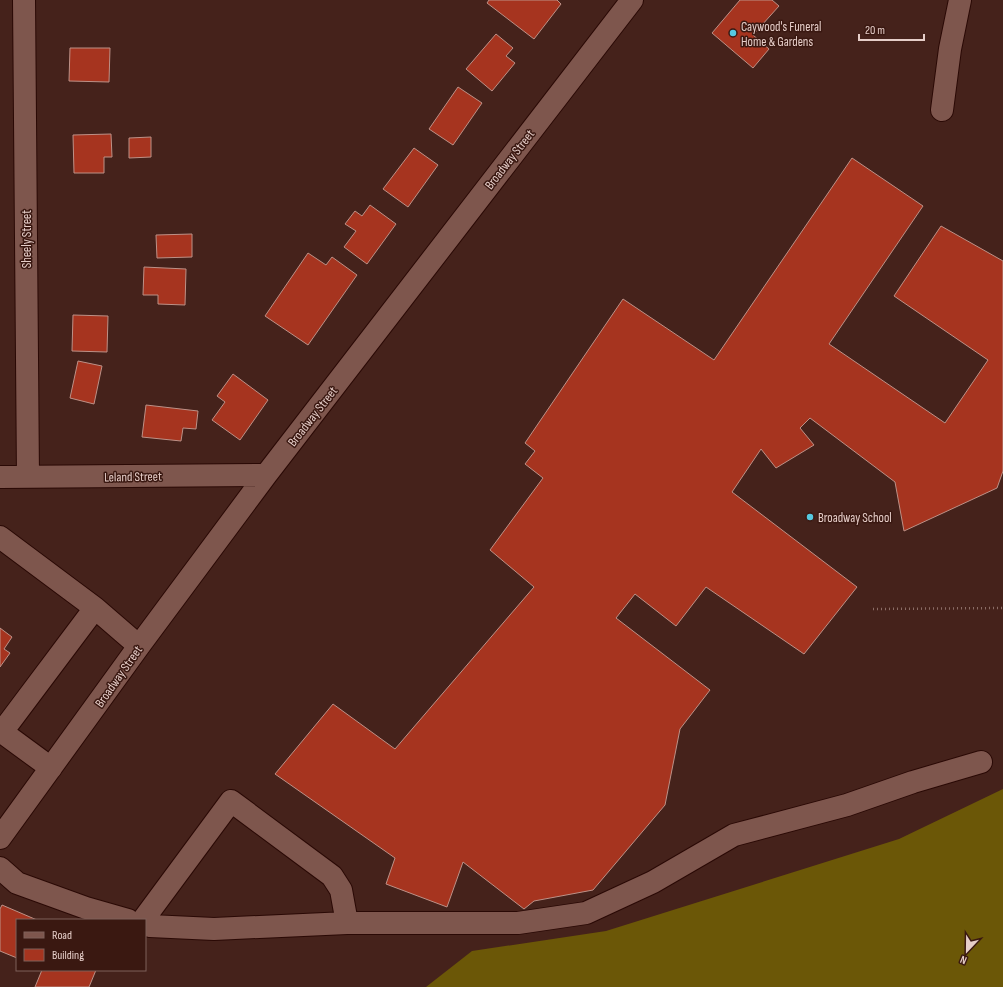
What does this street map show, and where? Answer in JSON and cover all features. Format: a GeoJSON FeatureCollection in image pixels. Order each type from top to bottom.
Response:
{"type":"FeatureCollection","features":[{"type":"Feature","properties":{"kind":"street","name":"Sheely Street"},"geometry":{"type":"LineString","coordinates":[[24,0],[28,477]]}},
{"type":"Feature","properties":{"kind":"street","name":"Broadway Street"},"geometry":{"type":"LineString","coordinates":[[0,838],[139,646],[266,475],[632,0]]}},
{"type":"Feature","properties":{"kind":"street"},"geometry":{"type":"LineString","coordinates":[[942,110],[950,49],[960,0]]}},
{"type":"Feature","properties":{"kind":"street","name":"Leland Street"},"geometry":{"type":"LineString","coordinates":[[0,477],[266,475]]}},
{"type":"Feature","properties":{"kind":"street"},"geometry":{"type":"LineString","coordinates":[[0,537],[95,608],[139,646]]}},
{"type":"Feature","properties":{"kind":"street"},"geometry":{"type":"LineString","coordinates":[[51,768],[1,731],[95,608]]}},
{"type":"Feature","properties":{"kind":"street"},"geometry":{"type":"LineString","coordinates":[[146,925],[214,929],[348,923],[518,923],[586,913],[653,882],[734,835],[847,805],[913,782],[981,762]]}},
{"type":"Feature","properties":{"kind":"street"},"geometry":{"type":"LineString","coordinates":[[144,919],[231,801],[332,876],[341,890],[348,923]]}},
{"type":"Feature","properties":{"kind":"street"},"geometry":{"type":"LineString","coordinates":[[0,868],[17,883],[86,908],[124,919]]}},
{"type":"Feature","properties":{"kind":"path"},"geometry":{"type":"LineString","coordinates":[[873,609],[1003,608]]}},
{"type":"Feature","properties":{"kind":"shaded area"},"geometry":{"type":"Polygon","coordinates":[[[1003,789],[1003,987],[426,987],[472,951],[606,931],[899,839],[1003,789]]]}},
{"type":"Feature","properties":{"kind":"building"},"geometry":{"type":"Polygon","coordinates":[[[489,0],[557,0],[561,4],[534,39],[487,3],[489,0]]]}},
{"type":"Feature","properties":{"kind":"building"},"geometry":{"type":"Polygon","coordinates":[[[740,0],[772,0],[779,6],[753,35],[769,49],[753,68],[712,33],[740,0]]]}},
{"type":"Feature","properties":{"kind":"building"},"geometry":{"type":"Polygon","coordinates":[[[496,34],[513,48],[506,56],[515,63],[492,91],[466,69],[496,34]]]}},
{"type":"Feature","properties":{"kind":"building"},"geometry":{"type":"Polygon","coordinates":[[[70,48],[110,48],[109,82],[69,81],[70,48]]]}},
{"type":"Feature","properties":{"kind":"building"},"geometry":{"type":"Polygon","coordinates":[[[458,87],[482,103],[453,145],[429,129],[458,87]]]}},
{"type":"Feature","properties":{"kind":"building"},"geometry":{"type":"Polygon","coordinates":[[[111,134],[112,157],[104,157],[104,173],[74,173],[73,135],[111,134]]]}},
{"type":"Feature","properties":{"kind":"building"},"geometry":{"type":"Polygon","coordinates":[[[151,137],[151,157],[129,158],[129,138],[151,137]]]}},
{"type":"Feature","properties":{"kind":"building"},"geometry":{"type":"Polygon","coordinates":[[[414,148],[438,165],[408,207],[383,189],[414,148]]]}},
{"type":"Feature","properties":{"kind":"building"},"geometry":{"type":"Polygon","coordinates":[[[852,158],[923,206],[829,344],[945,423],[988,360],[894,296],[941,226],[1003,261],[1003,471],[997,488],[904,531],[895,482],[810,418],[800,428],[814,445],[776,468],[761,449],[732,492],[857,587],[804,654],[706,587],[676,626],[635,594],[616,618],[710,690],[680,729],[665,805],[593,890],[534,901],[524,909],[463,862],[447,907],[386,884],[395,858],[275,774],[333,704],[395,749],[534,587],[490,550],[543,478],[525,464],[535,451],[525,443],[623,299],[714,360],[852,158]]]}},
{"type":"Feature","properties":{"kind":"building"},"geometry":{"type":"Polygon","coordinates":[[[370,205],[396,224],[367,264],[344,247],[356,231],[345,224],[355,211],[362,216],[370,205]]]}},
{"type":"Feature","properties":{"kind":"building"},"geometry":{"type":"Polygon","coordinates":[[[192,234],[192,257],[157,258],[156,235],[192,234]]]}},
{"type":"Feature","properties":{"kind":"building"},"geometry":{"type":"Polygon","coordinates":[[[308,253],[326,265],[332,257],[357,275],[308,345],[265,316],[308,253]]]}},
{"type":"Feature","properties":{"kind":"building"},"geometry":{"type":"Polygon","coordinates":[[[144,267],[186,269],[185,305],[158,304],[158,295],[143,295],[144,267]]]}},
{"type":"Feature","properties":{"kind":"building"},"geometry":{"type":"Polygon","coordinates":[[[73,315],[108,316],[107,352],[72,351],[73,315]]]}},
{"type":"Feature","properties":{"kind":"building"},"geometry":{"type":"Polygon","coordinates":[[[78,361],[102,366],[94,404],[70,398],[78,361]]]}},
{"type":"Feature","properties":{"kind":"building"},"geometry":{"type":"Polygon","coordinates":[[[233,374],[268,400],[240,440],[212,420],[225,402],[217,396],[233,374]]]}},
{"type":"Feature","properties":{"kind":"building"},"geometry":{"type":"Polygon","coordinates":[[[146,405],[198,411],[196,429],[183,428],[181,441],[142,437],[146,405]]]}},
{"type":"Feature","properties":{"kind":"building"},"geometry":{"type":"Polygon","coordinates":[[[0,628],[12,637],[4,649],[10,653],[0,667],[0,628]]]}},
{"type":"Feature","properties":{"kind":"building"},"geometry":{"type":"Polygon","coordinates":[[[2,905],[35,919],[16,919],[16,958],[0,951],[0,909],[2,905]]]}},
{"type":"Feature","properties":{"kind":"building"},"geometry":{"type":"Polygon","coordinates":[[[42,971],[96,971],[89,987],[35,987],[42,971]]]}},
{"type":"Feature","properties":{"kind":"place","name":"Caywood's Funeral Home & Gardens"},"geometry":{"type":"Point","coordinates":[733,33]}},
{"type":"Feature","properties":{"kind":"place","name":"Broadway School"},"geometry":{"type":"Point","coordinates":[810,517]}}]}
